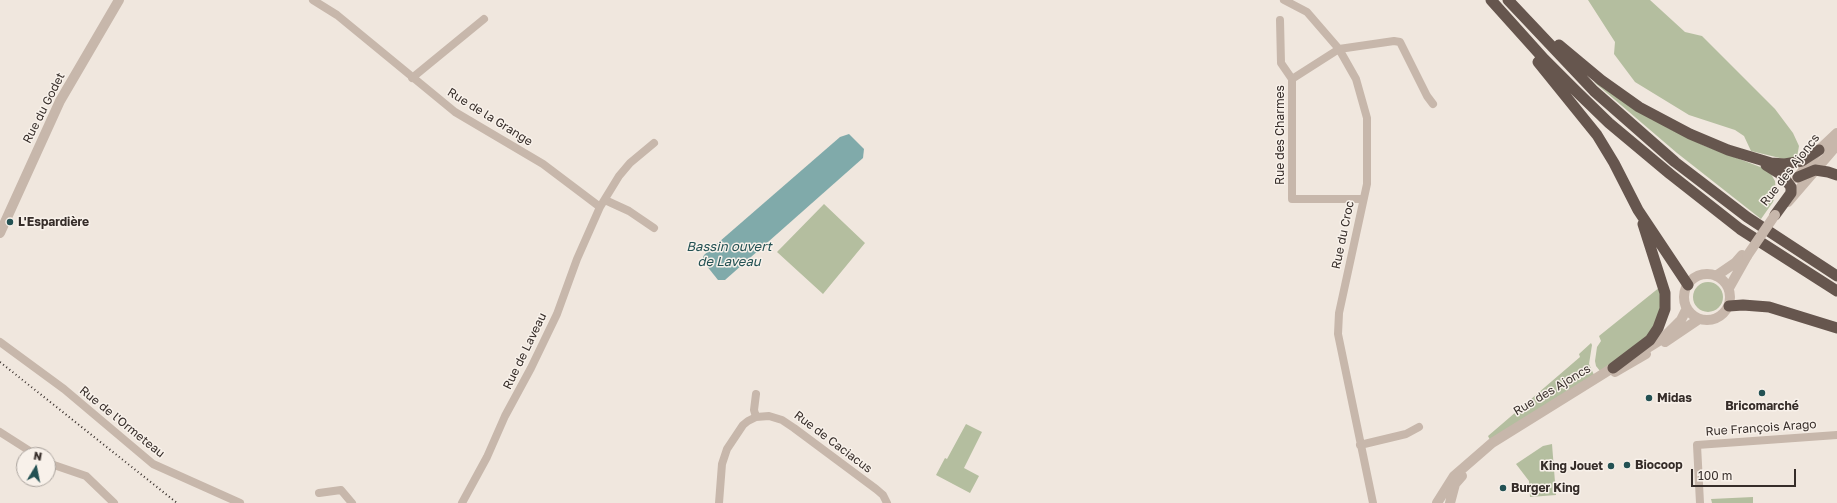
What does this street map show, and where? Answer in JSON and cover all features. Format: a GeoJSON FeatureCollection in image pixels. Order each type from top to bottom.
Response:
{"type":"FeatureCollection","features":[{"type":"Feature","properties":{"kind":"highway"},"geometry":{"type":"LineString","coordinates":[[1491,0],[1544,59],[1604,117],[1670,174],[1740,229],[1837,291]]}},
{"type":"Feature","properties":{"kind":"highway"},"geometry":{"type":"LineString","coordinates":[[1508,0],[1594,91],[1646,138],[1747,218],[1837,276]]}},
{"type":"Feature","properties":{"kind":"highway"},"geometry":{"type":"LineString","coordinates":[[1515,0],[1561,47],[1622,96],[1661,120],[1774,169],[1787,180],[1791,187],[1791,193],[1773,214]]}},
{"type":"Feature","properties":{"kind":"highway"},"geometry":{"type":"LineString","coordinates":[[1504,14],[1511,29],[1521,43],[1596,135],[1614,163],[1638,210],[1688,285]]}},
{"type":"Feature","properties":{"kind":"highway"},"geometry":{"type":"LineString","coordinates":[[1728,150],[1771,163],[1785,164],[1802,161],[1819,150]]}},
{"type":"Feature","properties":{"kind":"highway"},"geometry":{"type":"LineString","coordinates":[[1798,177],[1815,170],[1837,175]]}},
{"type":"Feature","properties":{"kind":"highway"},"geometry":{"type":"LineString","coordinates":[[1613,368],[1650,340],[1658,328],[1664,309],[1665,292],[1638,210]]}},
{"type":"Feature","properties":{"kind":"highway"},"geometry":{"type":"LineString","coordinates":[[1729,306],[1743,305],[1769,307],[1837,328]]}},
{"type":"Feature","properties":{"kind":"street","name":"Rue du Godet"},"geometry":{"type":"LineString","coordinates":[[0,233],[60,101],[119,0]]}},
{"type":"Feature","properties":{"kind":"street","name":"Rue de la Grange"},"geometry":{"type":"LineString","coordinates":[[313,0],[337,15],[455,112],[543,164],[602,203],[629,211],[654,228]]}},
{"type":"Feature","properties":{"kind":"street","name":"Rue du Croc"},"geometry":{"type":"LineString","coordinates":[[1284,0],[1307,12],[1339,49],[1356,79],[1367,118],[1368,167],[1363,199],[1339,313],[1338,334],[1373,503]]}},
{"type":"Feature","properties":{"kind":"street"},"geometry":{"type":"LineString","coordinates":[[412,78],[484,18]]}},
{"type":"Feature","properties":{"kind":"street"},"geometry":{"type":"LineString","coordinates":[[1280,20],[1281,63],[1292,79]]}},
{"type":"Feature","properties":{"kind":"street"},"geometry":{"type":"LineString","coordinates":[[1339,49],[1394,41],[1400,42],[1427,96],[1433,104]]}},
{"type":"Feature","properties":{"kind":"street","name":"Rue des Charmes"},"geometry":{"type":"LineString","coordinates":[[1339,49],[1292,79],[1292,199],[1363,199]]}},
{"type":"Feature","properties":{"kind":"street","name":"Rue des Ajoncs"},"geometry":{"type":"LineString","coordinates":[[1791,187],[1819,150],[1837,133]]}},
{"type":"Feature","properties":{"kind":"street","name":"Rue de Laveau"},"geometry":{"type":"LineString","coordinates":[[462,503],[487,457],[505,416],[531,368],[556,314],[577,259],[602,203],[619,176],[630,163],[654,143]]}},
{"type":"Feature","properties":{"kind":"street","name":"Rue des Ajoncs"},"geometry":{"type":"LineString","coordinates":[[1729,288],[1745,254],[1773,214],[1837,145]]}},
{"type":"Feature","properties":{"kind":"street","name":"Rue des Ajoncs"},"geometry":{"type":"LineString","coordinates":[[1716,276],[1745,254]]}},
{"type":"Feature","properties":{"kind":"street"},"geometry":{"type":"LineString","coordinates":[[1700,275],[1716,276],[1723,280],[1729,288],[1729,306],[1720,317],[1706,320],[1699,319],[1690,312],[1684,300],[1688,285],[1700,275]]}},
{"type":"Feature","properties":{"kind":"street","name":"Rue des Ajoncs"},"geometry":{"type":"LineString","coordinates":[[1437,503],[1454,476],[1492,443],[1662,339],[1681,320],[1687,308]]}},
{"type":"Feature","properties":{"kind":"street","name":"Rue des Ajoncs"},"geometry":{"type":"LineString","coordinates":[[1450,503],[1454,489],[1460,478],[1481,458],[1498,445],[1665,342],[1699,319]]}},
{"type":"Feature","properties":{"kind":"street","name":"Rue de l'Ormeteau"},"geometry":{"type":"LineString","coordinates":[[0,342],[64,389],[153,464],[240,503]]}},
{"type":"Feature","properties":{"kind":"street"},"geometry":{"type":"LineString","coordinates":[[719,503],[723,457],[743,425],[756,417],[754,410],[756,394]]}},
{"type":"Feature","properties":{"kind":"street","name":"Rue de Caciacus"},"geometry":{"type":"LineString","coordinates":[[756,417],[769,416],[782,420],[876,489],[883,495],[887,503]]}},
{"type":"Feature","properties":{"kind":"street"},"geometry":{"type":"LineString","coordinates":[[1360,445],[1406,434],[1419,426]]}},
{"type":"Feature","properties":{"kind":"street"},"geometry":{"type":"LineString","coordinates":[[0,432],[23,447]]}},
{"type":"Feature","properties":{"kind":"street","name":"Rue François Arago"},"geometry":{"type":"LineString","coordinates":[[1700,503],[1697,445],[1837,435]]}},
{"type":"Feature","properties":{"kind":"street"},"geometry":{"type":"LineString","coordinates":[[56,466],[86,476],[114,503]]}},
{"type":"Feature","properties":{"kind":"street"},"geometry":{"type":"LineString","coordinates":[[319,493],[341,490],[352,503]]}},
{"type":"Feature","properties":{"kind":"green space"},"geometry":{"type":"Polygon","coordinates":[[[1588,0],[1650,0],[1685,32],[1702,36],[1775,109],[1793,133],[1799,146],[1797,157],[1788,160],[1751,151],[1744,136],[1735,130],[1689,115],[1635,82],[1614,54],[1615,42],[1588,0]]]}},
{"type":"Feature","properties":{"kind":"green space"},"geometry":{"type":"Polygon","coordinates":[[[1594,82],[1599,83],[1668,128],[1705,146],[1763,168],[1771,174],[1775,181],[1776,193],[1773,202],[1761,219],[1677,153],[1594,82]]]}},
{"type":"Feature","properties":{"kind":"green space"},"geometry":{"type":"Polygon","coordinates":[[[824,204],[865,243],[823,294],[777,252],[824,204]]]}},
{"type":"Feature","properties":{"kind":"green space"},"geometry":{"type":"Polygon","coordinates":[[[1708,282],[1719,286],[1723,297],[1719,308],[1708,312],[1697,308],[1693,297],[1697,286],[1708,282]]]}},
{"type":"Feature","properties":{"kind":"green space"},"geometry":{"type":"Polygon","coordinates":[[[1660,287],[1662,307],[1649,337],[1600,371],[1596,366],[1595,361],[1597,347],[1601,341],[1599,336],[1660,287]]]}},
{"type":"Feature","properties":{"kind":"green space"},"geometry":{"type":"Polygon","coordinates":[[[1591,343],[1589,364],[1594,375],[1490,440],[1488,436],[1580,357],[1579,354],[1591,343]]]}},
{"type":"Feature","properties":{"kind":"green space"},"geometry":{"type":"Polygon","coordinates":[[[966,424],[982,432],[964,468],[979,476],[970,493],[936,475],[945,458],[947,459],[966,424]]]}},
{"type":"Feature","properties":{"kind":"green space"},"geometry":{"type":"Polygon","coordinates":[[[1552,444],[1556,495],[1530,497],[1529,481],[1516,464],[1543,446],[1552,444]]]}},
{"type":"Feature","properties":{"kind":"green space"},"geometry":{"type":"Polygon","coordinates":[[[1753,497],[1753,503],[1712,503],[1711,499],[1753,497]]]}},
{"type":"Feature","properties":{"kind":"water","name":"Bassin ouvert de Laveau"},"geometry":{"type":"Polygon","coordinates":[[[849,134],[864,149],[863,158],[725,280],[718,280],[702,260],[704,255],[840,137],[849,134]]]}},
{"type":"Feature","properties":{"kind":"railway"},"geometry":{"type":"LineString","coordinates":[[0,362],[177,503]]}},
{"type":"Feature","properties":{"kind":"place","name":"L'Espardière"},"geometry":{"type":"Point","coordinates":[10,222]}},
{"type":"Feature","properties":{"kind":"place","name":"Bricomarché"},"geometry":{"type":"Point","coordinates":[1762,393]}},
{"type":"Feature","properties":{"kind":"place","name":"Midas"},"geometry":{"type":"Point","coordinates":[1649,398]}},
{"type":"Feature","properties":{"kind":"place","name":"Biocoop"},"geometry":{"type":"Point","coordinates":[1627,465]}},
{"type":"Feature","properties":{"kind":"place","name":"King Jouet"},"geometry":{"type":"Point","coordinates":[1611,466]}},
{"type":"Feature","properties":{"kind":"place","name":"Burger King"},"geometry":{"type":"Point","coordinates":[1503,488]}}]}
